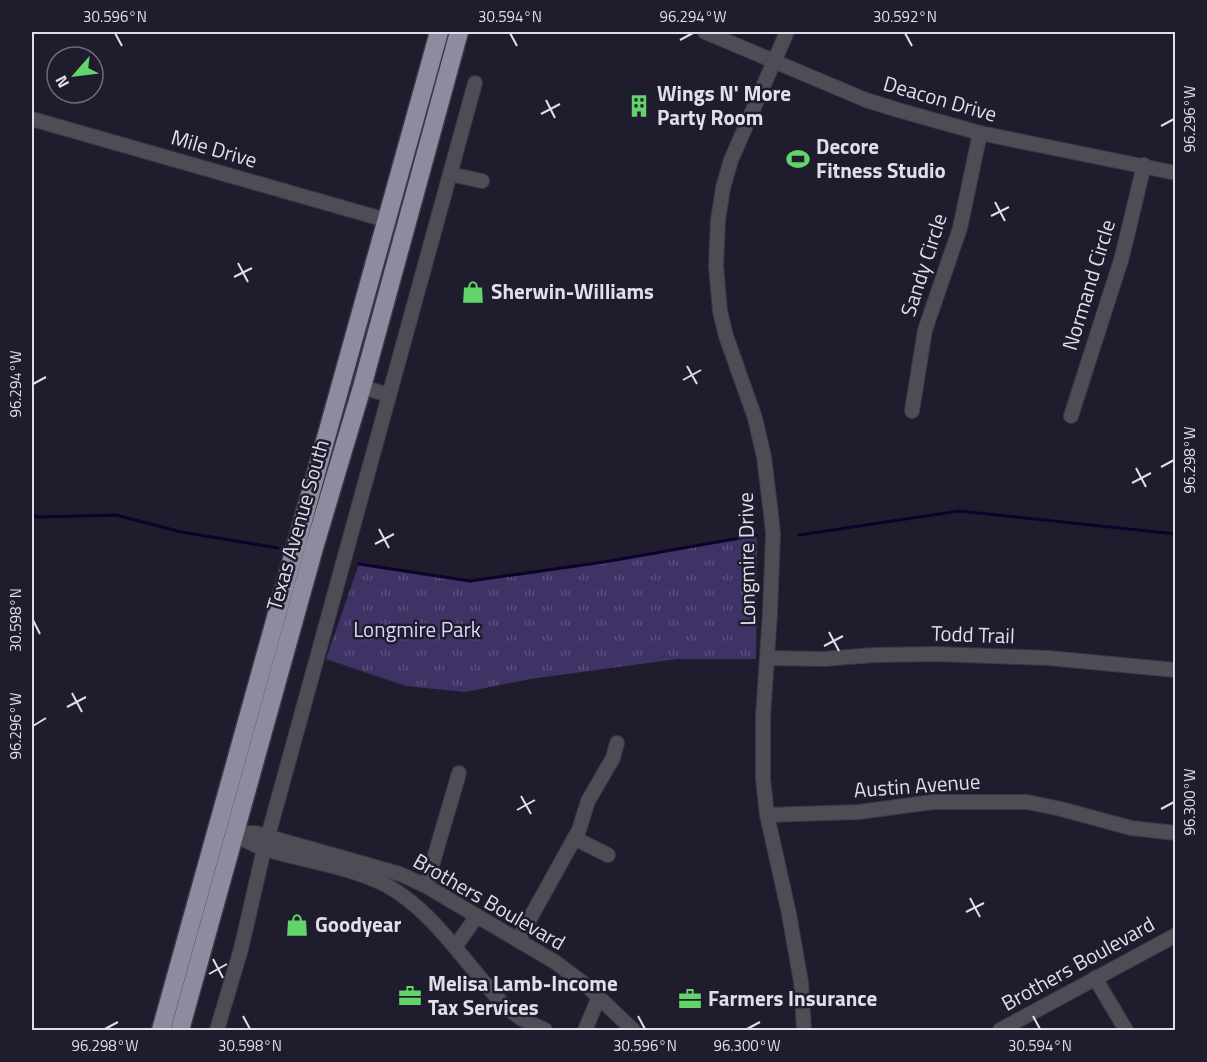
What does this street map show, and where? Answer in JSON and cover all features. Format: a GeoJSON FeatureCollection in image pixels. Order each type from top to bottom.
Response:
{"type":"FeatureCollection","features":[{"type":"Feature","properties":{"kind":"highway","name":"Texas Avenue South"},"geometry":{"type":"LineString","coordinates":[[180,1030],[226,832],[347,360],[439,32]]}},
{"type":"Feature","properties":{"kind":"highway","name":"Texas Avenue South"},"geometry":{"type":"LineString","coordinates":[[161,1030],[226,832],[314,549],[362,387],[459,32]]}},
{"type":"Feature","properties":{"kind":"highway"},"geometry":{"type":"LineString","coordinates":[[425,82],[432,91],[435,123]]}},
{"type":"Feature","properties":{"kind":"highway"},"geometry":{"type":"LineString","coordinates":[[347,360],[354,381],[362,387]]}},
{"type":"Feature","properties":{"kind":"street","name":"Deacon Drive"},"geometry":{"type":"LineString","coordinates":[[705,32],[866,100],[980,134],[1176,173]]}},
{"type":"Feature","properties":{"kind":"street","name":"Longmire Drive"},"geometry":{"type":"LineString","coordinates":[[787,32],[731,160],[723,188],[718,220],[716,266],[720,311],[726,336],[755,418],[764,457],[772,534],[769,658],[763,717],[763,779],[767,815],[799,971],[804,1030]]}},
{"type":"Feature","properties":{"kind":"street"},"geometry":{"type":"LineString","coordinates":[[217,1030],[241,949],[266,843],[475,83]]}},
{"type":"Feature","properties":{"kind":"street","name":"Mile Drive"},"geometry":{"type":"LineString","coordinates":[[32,119],[386,220]]}},
{"type":"Feature","properties":{"kind":"street","name":"Sandy Circle"},"geometry":{"type":"LineString","coordinates":[[912,411],[925,330],[960,228],[980,134]]}},
{"type":"Feature","properties":{"kind":"street","name":"Normand Circle"},"geometry":{"type":"LineString","coordinates":[[1071,416],[1122,257],[1144,165]]}},
{"type":"Feature","properties":{"kind":"street"},"geometry":{"type":"LineString","coordinates":[[450,174],[482,181]]}},
{"type":"Feature","properties":{"kind":"street"},"geometry":{"type":"LineString","coordinates":[[362,387],[389,395]]}},
{"type":"Feature","properties":{"kind":"street","name":"Todd Trail"},"geometry":{"type":"LineString","coordinates":[[769,658],[823,659],[936,654],[1048,658],[1176,670]]}},
{"type":"Feature","properties":{"kind":"street"},"geometry":{"type":"LineString","coordinates":[[518,940],[574,838],[588,801],[613,758],[617,743]]}},
{"type":"Feature","properties":{"kind":"street"},"geometry":{"type":"LineString","coordinates":[[426,886],[459,773]]}},
{"type":"Feature","properties":{"kind":"street","name":"Austin Avenue"},"geometry":{"type":"LineString","coordinates":[[767,815],[859,812],[933,802],[1027,802],[1060,808],[1131,828],[1176,833]]}},
{"type":"Feature","properties":{"kind":"street","name":"Brothers Boulevard"},"geometry":{"type":"LineString","coordinates":[[226,832],[255,833],[266,843],[384,884],[412,903],[508,1009],[544,1030]]}},
{"type":"Feature","properties":{"kind":"street"},"geometry":{"type":"LineString","coordinates":[[574,838],[608,855]]}},
{"type":"Feature","properties":{"kind":"street","name":"Brothers Boulevard"},"geometry":{"type":"LineString","coordinates":[[266,843],[400,874],[426,886],[555,963],[587,986],[633,1030]]}},
{"type":"Feature","properties":{"kind":"street"},"geometry":{"type":"LineString","coordinates":[[454,947],[477,916]]}},
{"type":"Feature","properties":{"kind":"street","name":"Brothers Boulevard"},"geometry":{"type":"LineString","coordinates":[[1000,1030],[1176,935]]}},
{"type":"Feature","properties":{"kind":"street"},"geometry":{"type":"LineString","coordinates":[[1095,978],[1126,1030]]}},
{"type":"Feature","properties":{"kind":"street"},"geometry":{"type":"LineString","coordinates":[[585,1030],[599,997]]}},
{"type":"Feature","properties":{"kind":"green space","name":"Longmire Park"},"geometry":{"type":"Polygon","coordinates":[[[757,535],[756,659],[677,659],[530,679],[465,692],[406,686],[326,659],[359,564],[470,581],[604,562],[757,535]]]}},
{"type":"Feature","properties":{"kind":"waterway"},"geometry":{"type":"LineString","coordinates":[[799,535],[959,511],[1176,534]]}},
{"type":"Feature","properties":{"kind":"waterway"},"geometry":{"type":"LineString","coordinates":[[32,515],[37,517],[116,515],[181,532],[278,548]]}},
{"type":"Feature","properties":{"kind":"waterway"},"geometry":{"type":"LineString","coordinates":[[359,564],[470,581],[604,562],[757,535]]}},
{"type":"Feature","properties":{"kind":"place","name":"Wings N' More Party Room"},"geometry":{"type":"Point","coordinates":[639,106]}},
{"type":"Feature","properties":{"kind":"place","name":"Decore Fitness Studio"},"geometry":{"type":"Point","coordinates":[798,159]}},
{"type":"Feature","properties":{"kind":"place","name":"Sherwin-Williams"},"geometry":{"type":"Point","coordinates":[473,292]}},
{"type":"Feature","properties":{"kind":"place","name":"Goodyear"},"geometry":{"type":"Point","coordinates":[297,925]}},
{"type":"Feature","properties":{"kind":"place","name":"Melisa Lamb-Income Tax Services"},"geometry":{"type":"Point","coordinates":[410,996]}},
{"type":"Feature","properties":{"kind":"place","name":"Farmers Insurance"},"geometry":{"type":"Point","coordinates":[690,999]}}]}
